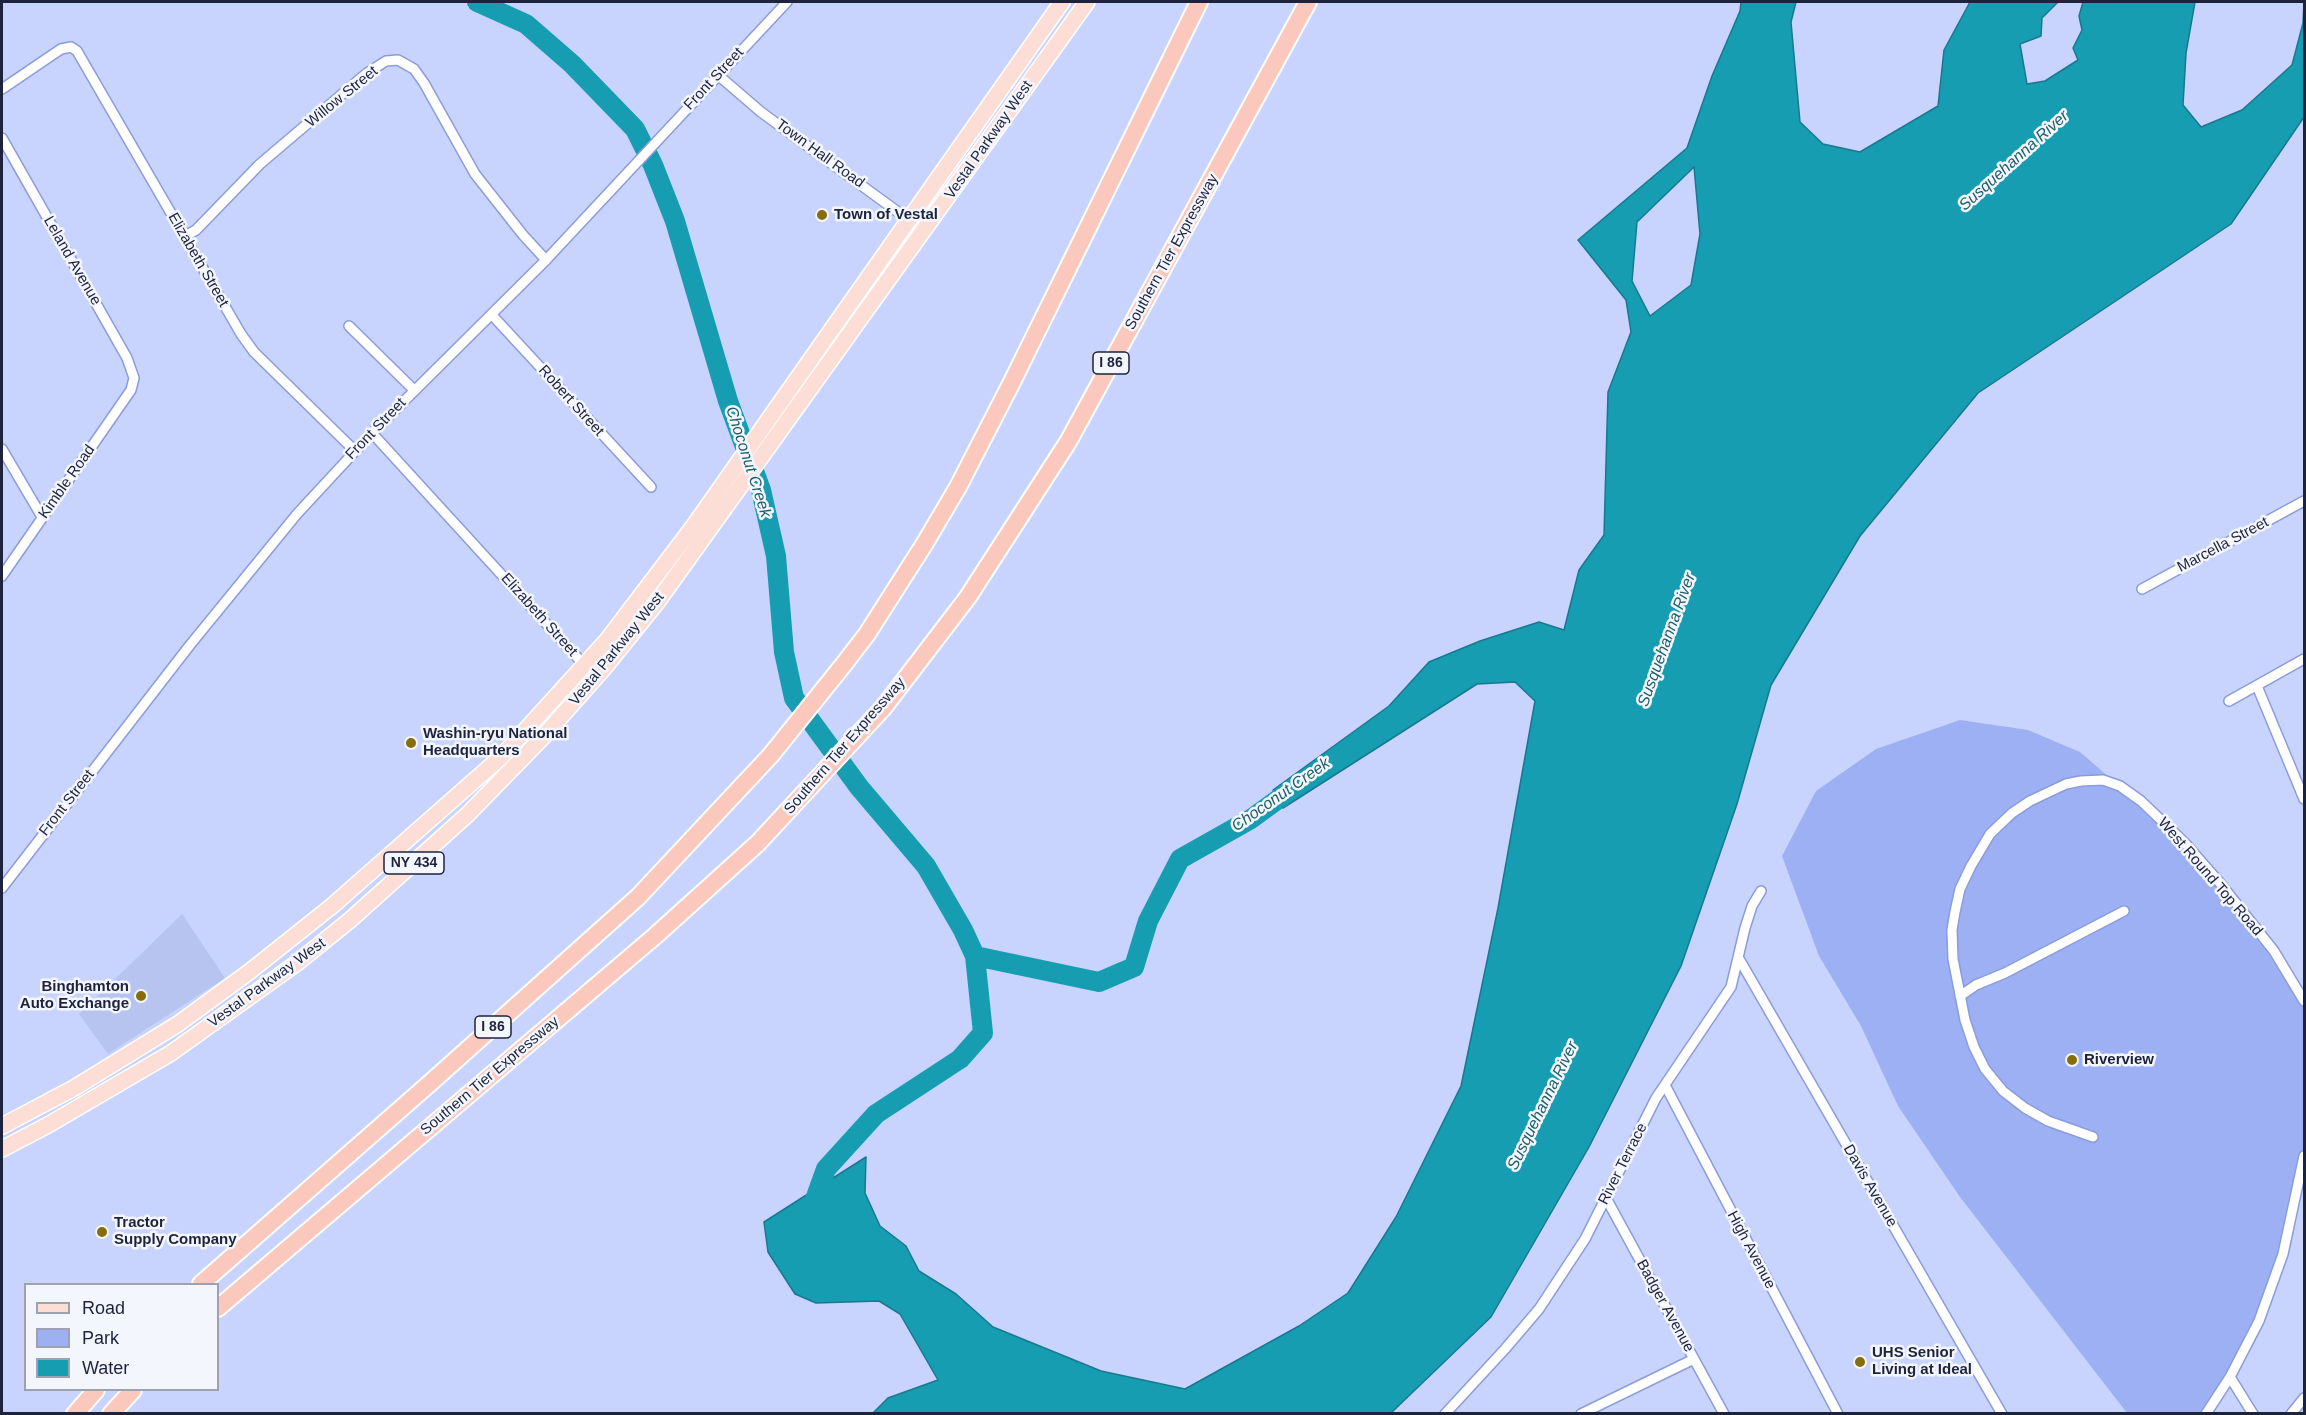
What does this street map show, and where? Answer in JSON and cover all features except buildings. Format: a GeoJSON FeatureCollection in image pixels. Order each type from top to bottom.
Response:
{"type":"FeatureCollection","features":[{"type":"Feature","properties":{"kind":"highway","name":"I 86"},"geometry":{"type":"LineString","coordinates":[[202,1283],[638,897],[771,755],[844,664],[867,634],[958,487],[1012,382],[1198,2]]}},
{"type":"Feature","properties":{"kind":"highway","name":"Southern Tier Expressway"},"geometry":{"type":"LineString","coordinates":[[219,1307],[655,936],[758,843],[884,706],[968,597],[1068,442],[1308,2]]}},
{"type":"Feature","properties":{"kind":"highway"},"geometry":{"type":"LineString","coordinates":[[75,1413],[94,1391]]}},
{"type":"Feature","properties":{"kind":"highway"},"geometry":{"type":"LineString","coordinates":[[111,1413],[131,1391]]}},
{"type":"Feature","properties":{"kind":"main road","name":"Vestal Parkway West"},"geometry":{"type":"LineString","coordinates":[[2,1126],[74,1088],[178,1024],[249,972],[332,906],[501,757],[585,666],[686,536],[907,219],[1062,2]]}},
{"type":"Feature","properties":{"kind":"main road","name":"Vestal Parkway West"},"geometry":{"type":"LineString","coordinates":[[2,1149],[48,1125],[162,1058],[261,989],[350,920],[451,830],[542,738],[604,668],[658,601],[1087,2]]}},
{"type":"Feature","properties":{"kind":"street","name":"Front Street"},"geometry":{"type":"LineString","coordinates":[[2,888],[192,642],[297,513],[414,390],[546,260],[787,2]]}},
{"type":"Feature","properties":{"kind":"street","name":"Elizabeth Street"},"geometry":{"type":"LineString","coordinates":[[2,89],[61,50],[71,47],[77,51],[241,334],[254,352],[355,451]]}},
{"type":"Feature","properties":{"kind":"street","name":"Willow Street"},"geometry":{"type":"LineString","coordinates":[[184,237],[196,230],[260,164],[367,73],[386,61],[398,60],[414,69],[476,174],[523,235],[546,260]]}},
{"type":"Feature","properties":{"kind":"street","name":"Town Hall Road"},"geometry":{"type":"LineString","coordinates":[[718,75],[761,112],[924,231]]}},
{"type":"Feature","properties":{"kind":"street","name":"Leland Avenue"},"geometry":{"type":"LineString","coordinates":[[2,138],[128,358],[134,378],[132,387]]}},
{"type":"Feature","properties":{"kind":"street","name":"Robert Street"},"geometry":{"type":"LineString","coordinates":[[492,315],[651,487]]}},
{"type":"Feature","properties":{"kind":"street"},"geometry":{"type":"LineString","coordinates":[[349,326],[414,390]]}},
{"type":"Feature","properties":{"kind":"street","name":"Kimble Road"},"geometry":{"type":"LineString","coordinates":[[2,576],[132,387]]}},
{"type":"Feature","properties":{"kind":"street","name":"Elizabeth Street"},"geometry":{"type":"LineString","coordinates":[[372,433],[585,666]]}},
{"type":"Feature","properties":{"kind":"street"},"geometry":{"type":"LineString","coordinates":[[2,449],[42,517]]}},
{"type":"Feature","properties":{"kind":"street","name":"Marcella Street"},"geometry":{"type":"LineString","coordinates":[[2142,589],[2304,501]]}},
{"type":"Feature","properties":{"kind":"street"},"geometry":{"type":"LineString","coordinates":[[2229,701],[2304,659]]}},
{"type":"Feature","properties":{"kind":"street"},"geometry":{"type":"LineString","coordinates":[[2257,686],[2304,799]]}},
{"type":"Feature","properties":{"kind":"street","name":"West Round Top Road"},"geometry":{"type":"LineString","coordinates":[[2093,1137],[2048,1121],[2025,1108],[2003,1090],[1985,1069],[1974,1047],[1960,996],[1952,953],[1952,930],[1960,889],[1990,834],[2012,813],[2030,801],[2066,784],[2080,781],[2103,780],[2120,786],[2159,816],[2220,883],[2274,951],[2304,1001]]}},
{"type":"Feature","properties":{"kind":"street","name":"River Terrace"},"geometry":{"type":"LineString","coordinates":[[1449,1412],[1539,1309],[1585,1239],[1665,1085],[1731,987],[1752,906],[1761,891]]}},
{"type":"Feature","properties":{"kind":"street"},"geometry":{"type":"LineString","coordinates":[[1960,996],[1976,985],[2005,973],[2124,911]]}},
{"type":"Feature","properties":{"kind":"street","name":"Davis Avenue"},"geometry":{"type":"LineString","coordinates":[[1738,957],[2002,1413]]}},
{"type":"Feature","properties":{"kind":"street","name":"High Avenue"},"geometry":{"type":"LineString","coordinates":[[1665,1085],[1838,1413]]}},
{"type":"Feature","properties":{"kind":"street"},"geometry":{"type":"LineString","coordinates":[[2206,1413],[2230,1377],[2259,1321],[2283,1254],[2304,1156]]}},
{"type":"Feature","properties":{"kind":"street","name":"Badger Avenue"},"geometry":{"type":"LineString","coordinates":[[1606,1198],[1724,1413]]}},
{"type":"Feature","properties":{"kind":"street"},"geometry":{"type":"LineString","coordinates":[[1581,1413],[1694,1359]]}},
{"type":"Feature","properties":{"kind":"street"},"geometry":{"type":"LineString","coordinates":[[2230,1377],[2253,1413]]}},
{"type":"Feature","properties":{"kind":"street"},"geometry":{"type":"LineString","coordinates":[[2291,1413],[2304,1398]]}},
{"type":"Feature","properties":{"kind":"shaded area"},"geometry":{"type":"Polygon","coordinates":[[[182,914],[225,978],[108,1054],[79,1014],[182,914]]]}},
{"type":"Feature","properties":{"kind":"green space"},"geometry":{"type":"Polygon","coordinates":[[[1960,720],[2028,730],[2080,752],[2184,842],[2274,951],[2304,1003],[2304,1156],[2283,1254],[2230,1377],[2204,1413],[2127,1413],[1960,1197],[1898,1106],[1861,1026],[1819,956],[1782,856],[1816,791],[1876,749],[1960,720]]]}},
{"type":"Feature","properties":{"kind":"water","name":"Susquehanna River"},"geometry":{"type":"Polygon","coordinates":[[[1741,2],[1796,2],[1791,22],[1800,122],[1823,144],[1860,152],[1938,106],[1944,50],[1970,2],[2058,2],[2042,18],[2041,36],[2020,44],[2027,84],[2045,81],[2078,60],[2073,48],[2082,30],[2079,16],[2083,2],[2195,2],[2186,53],[2183,105],[2201,127],[2242,110],[2292,65],[2303,23],[2304,2],[2304,117],[2231,224],[1978,393],[1860,536],[1771,685],[1737,804],[1681,966],[1589,1147],[1491,1317],[1391,1413],[873,1413],[888,1398],[938,1380],[900,1314],[879,1301],[816,1303],[795,1294],[768,1252],[764,1222],[866,1157],[865,1193],[880,1226],[906,1246],[919,1271],[956,1294],[993,1327],[1101,1371],[1185,1389],[1299,1326],[1348,1293],[1396,1217],[1461,1086],[1498,908],[1535,701],[1515,682],[1477,684],[1283,808],[1273,790],[1389,706],[1429,662],[1480,641],[1539,622],[1564,630],[1579,570],[1604,535],[1608,392],[1631,332],[1626,300],[1578,240],[1687,148],[1712,76],[1740,11],[1741,2]],[[1694,167],[1637,222],[1632,281],[1650,316],[1691,285],[1700,234],[1694,167]]]}},
{"type":"Feature","properties":{"kind":"waterway","name":"Choconut Creek"},"geometry":{"type":"LineString","coordinates":[[477,2],[526,24],[572,64],[635,129],[653,165],[675,221],[728,401],[761,490],[776,556],[784,652],[794,698],[859,787],[926,866],[963,930],[975,956],[1099,982],[1134,967],[1148,921],[1180,859],[1251,819],[1299,784]]}},
{"type":"Feature","properties":{"kind":"waterway","name":"Choconut Creek"},"geometry":{"type":"LineString","coordinates":[[816,1209],[813,1205],[826,1169],[876,1114],[960,1059],[983,1033],[975,956]]}},
{"type":"Feature","properties":{"kind":"place","name":"Town of Vestal"},"geometry":{"type":"Point","coordinates":[822,215]}},
{"type":"Feature","properties":{"kind":"place","name":"Washin-ryu National Headquarters"},"geometry":{"type":"Point","coordinates":[411,743]}},
{"type":"Feature","properties":{"kind":"place","name":"Binghamton Auto Exchange"},"geometry":{"type":"Point","coordinates":[141,996]}},
{"type":"Feature","properties":{"kind":"place","name":"Riverview"},"geometry":{"type":"Point","coordinates":[2072,1060]}},
{"type":"Feature","properties":{"kind":"place","name":"Tractor Supply Company"},"geometry":{"type":"Point","coordinates":[102,1232]}},
{"type":"Feature","properties":{"kind":"place","name":"UHS Senior Living at Ideal"},"geometry":{"type":"Point","coordinates":[1860,1362]}}]}
